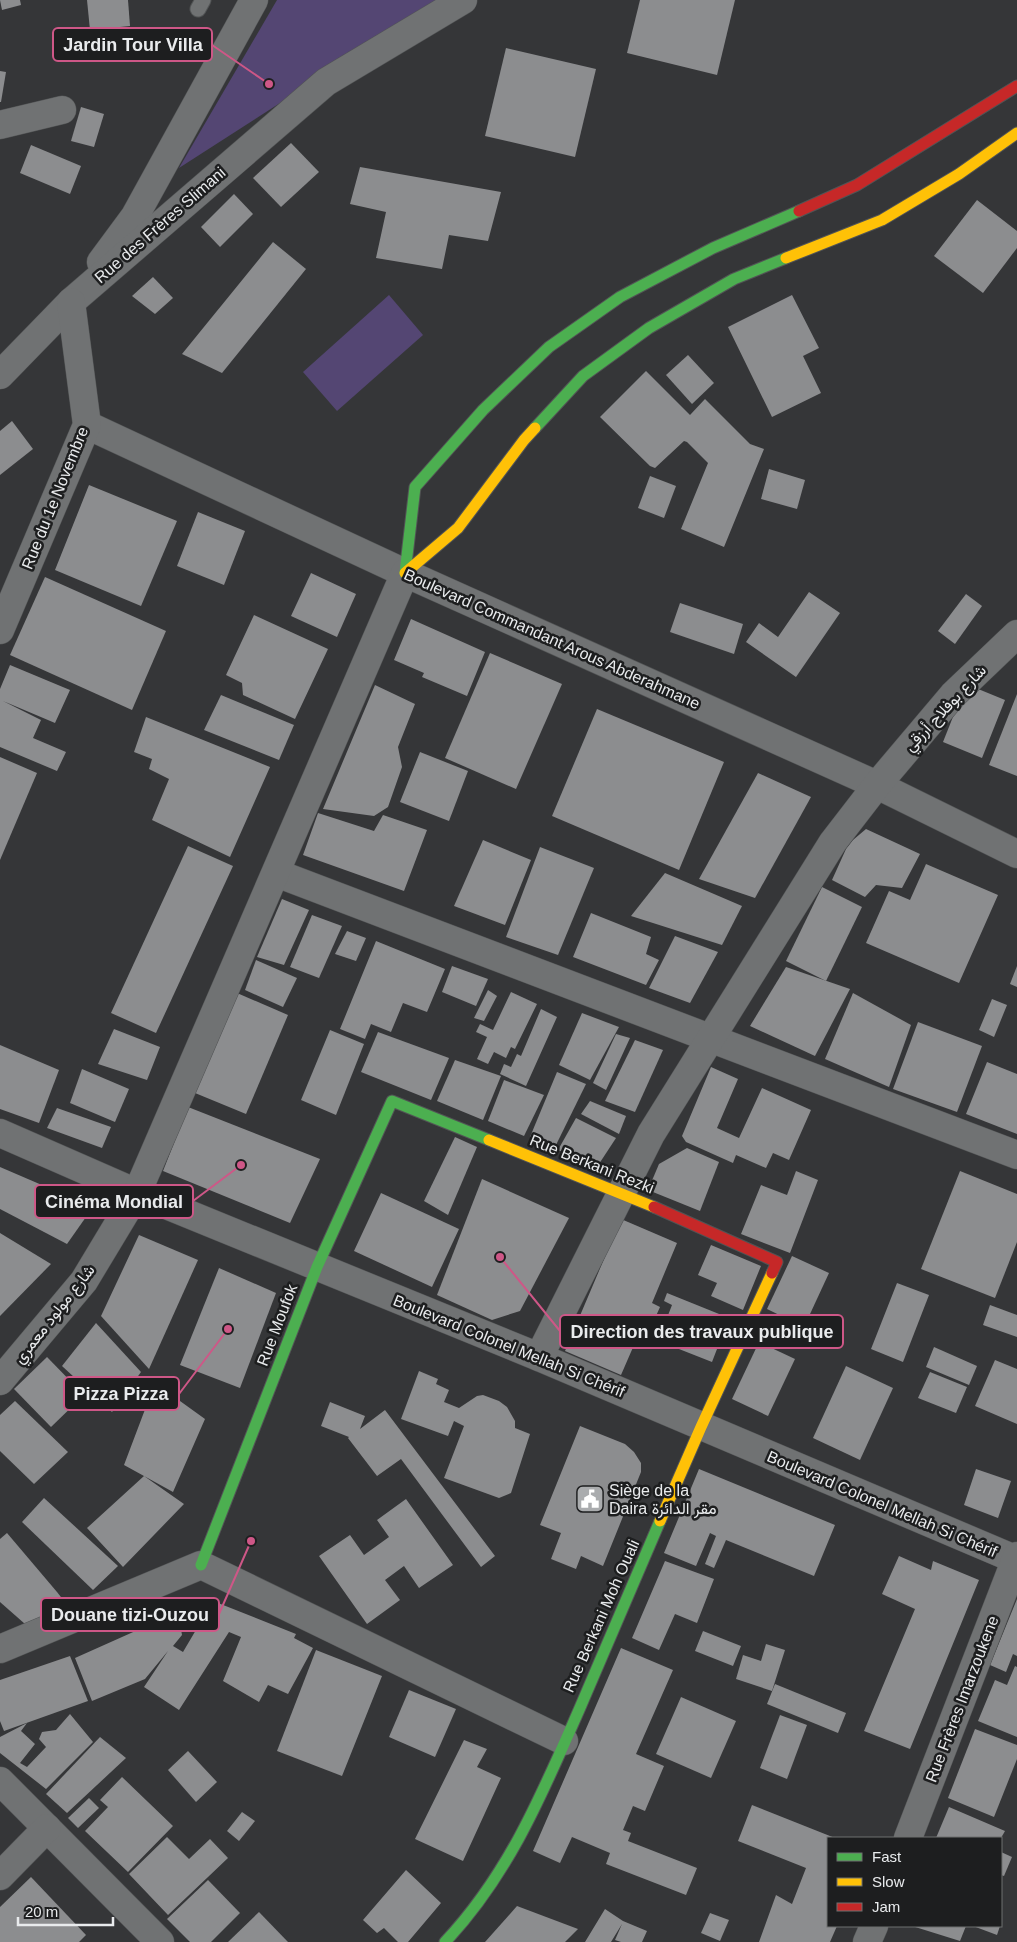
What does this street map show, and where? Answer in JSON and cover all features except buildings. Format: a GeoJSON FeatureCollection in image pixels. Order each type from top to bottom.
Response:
{"type":"FeatureCollection","features":[{"type":"Feature","properties":{"kind":"street"},"geometry":{"type":"LineString","coordinates":[[71,302],[134,216],[254,0]]}},
{"type":"Feature","properties":{"kind":"street","name":"Rue des Frères Slimani"},"geometry":{"type":"LineString","coordinates":[[0,374],[71,302],[326,82],[463,0]]}},
{"type":"Feature","properties":{"kind":"street"},"geometry":{"type":"LineString","coordinates":[[405,573],[415,487],[483,410],[549,347],[620,297],[705,253],[857,185],[1017,86]]}},
{"type":"Feature","properties":{"kind":"street"},"geometry":{"type":"LineString","coordinates":[[0,125],[62,110]]}},
{"type":"Feature","properties":{"kind":"street"},"geometry":{"type":"LineString","coordinates":[[405,573],[458,528],[524,440],[583,376],[642,334],[734,279],[882,220],[959,174],[1017,133]]}},
{"type":"Feature","properties":{"kind":"street","name":"Rue du 1e Novembre"},"geometry":{"type":"LineString","coordinates":[[0,630],[87,425],[71,302]]}},
{"type":"Feature","properties":{"kind":"street","name":"Boulevard Commandant Arous Abderahmane"},"geometry":{"type":"LineString","coordinates":[[87,425],[405,573],[877,785],[1017,854]]}},
{"type":"Feature","properties":{"kind":"street","name":"شارع مولود معمري"},"geometry":{"type":"LineString","coordinates":[[0,1381],[84,1281],[137,1193],[405,573]]}},
{"type":"Feature","properties":{"kind":"street","name":"شارع بوفلاح أرزقي"},"geometry":{"type":"LineString","coordinates":[[539,1357],[651,1134],[833,842],[877,785],[953,695],[1017,634]]}},
{"type":"Feature","properties":{"kind":"street"},"geometry":{"type":"LineString","coordinates":[[276,873],[1017,1155]]}},
{"type":"Feature","properties":{"kind":"street","name":"Rue Berkani Rezki"},"geometry":{"type":"LineString","coordinates":[[392,1101],[622,1193],[777,1262]]}},
{"type":"Feature","properties":{"kind":"street","name":"Rue Moufok"},"geometry":{"type":"LineString","coordinates":[[201,1565],[316,1267],[392,1101]]}},
{"type":"Feature","properties":{"kind":"street","name":"Boulevard Colonel Mellah Si Chérif"},"geometry":{"type":"LineString","coordinates":[[0,1133],[137,1193],[539,1357],[1017,1559]]}},
{"type":"Feature","properties":{"kind":"street","name":"Rue Berkani Moh Ouali"},"geometry":{"type":"LineString","coordinates":[[446,1942],[463,1923],[500,1872],[536,1808],[701,1427],[777,1262]]}},
{"type":"Feature","properties":{"kind":"street","name":"Rue Frères Imarzoukene"},"geometry":{"type":"LineString","coordinates":[[908,1837],[1017,1559]]}},
{"type":"Feature","properties":{"kind":"street"},"geometry":{"type":"LineString","coordinates":[[0,1649],[201,1565],[564,1741]]}},
{"type":"Feature","properties":{"kind":"street"},"geometry":{"type":"LineString","coordinates":[[0,1781],[160,1942]]}},
{"type":"Feature","properties":{"kind":"street"},"geometry":{"type":"LineString","coordinates":[[0,1876],[47,1828]]}},
{"type":"Feature","properties":{"kind":"street"},"geometry":{"type":"LineString","coordinates":[[868,1942],[874,1927]]}},
{"type":"Feature","properties":{"kind":"shaded area"},"geometry":{"type":"Polygon","coordinates":[[[277,0],[440,0],[179,168],[277,0]]]}},
{"type":"Feature","properties":{"kind":"shaded area"},"geometry":{"type":"Polygon","coordinates":[[[389,295],[423,335],[337,411],[303,372],[389,295]]]}},
{"type":"Feature","properties":{"kind":"traffic: fast"},"geometry":{"type":"LineString","coordinates":[[405,573],[415,487],[483,410],[549,347],[620,297],[713,248],[799,211]]}},
{"type":"Feature","properties":{"kind":"traffic: fast"},"geometry":{"type":"LineString","coordinates":[[535,428],[583,376],[649,328],[734,279],[786,258]]}},
{"type":"Feature","properties":{"kind":"traffic: fast"},"geometry":{"type":"LineString","coordinates":[[201,1565],[317,1267],[392,1101],[489,1140]]}},
{"type":"Feature","properties":{"kind":"traffic: fast"},"geometry":{"type":"LineString","coordinates":[[445,1942],[488,1889],[522,1832],[565,1741],[660,1521]]}},
{"type":"Feature","properties":{"kind":"traffic: slow"},"geometry":{"type":"LineString","coordinates":[[786,258],[882,220],[959,174],[1017,133]]}},
{"type":"Feature","properties":{"kind":"traffic: slow"},"geometry":{"type":"LineString","coordinates":[[405,573],[458,528],[535,428]]}},
{"type":"Feature","properties":{"kind":"traffic: slow"},"geometry":{"type":"LineString","coordinates":[[489,1140],[654,1207]]}},
{"type":"Feature","properties":{"kind":"traffic: slow"},"geometry":{"type":"LineString","coordinates":[[660,1521],[772,1273]]}},
{"type":"Feature","properties":{"kind":"traffic: jam"},"geometry":{"type":"LineString","coordinates":[[799,211],[857,185],[1017,86]]}},
{"type":"Feature","properties":{"kind":"traffic: jam"},"geometry":{"type":"LineString","coordinates":[[654,1207],[777,1262],[772,1273]]}},
{"type":"Feature","properties":{"kind":"place","name":"Jardin Tour Villa"},"geometry":{"type":"Point","coordinates":[269,84]}},
{"type":"Feature","properties":{"kind":"place","name":"Cinéma Mondial"},"geometry":{"type":"Point","coordinates":[241,1165]}},
{"type":"Feature","properties":{"kind":"place","name":"Direction des travaux publique"},"geometry":{"type":"Point","coordinates":[500,1257]}},
{"type":"Feature","properties":{"kind":"place","name":"Pizza Pizza"},"geometry":{"type":"Point","coordinates":[228,1329]}},
{"type":"Feature","properties":{"kind":"place","name":"Siège de la Daira مقر الدائرة"},"geometry":{"type":"Point","coordinates":[590,1499]}},
{"type":"Feature","properties":{"kind":"place","name":"Douane tizi-Ouzou"},"geometry":{"type":"Point","coordinates":[251,1541]}}]}
